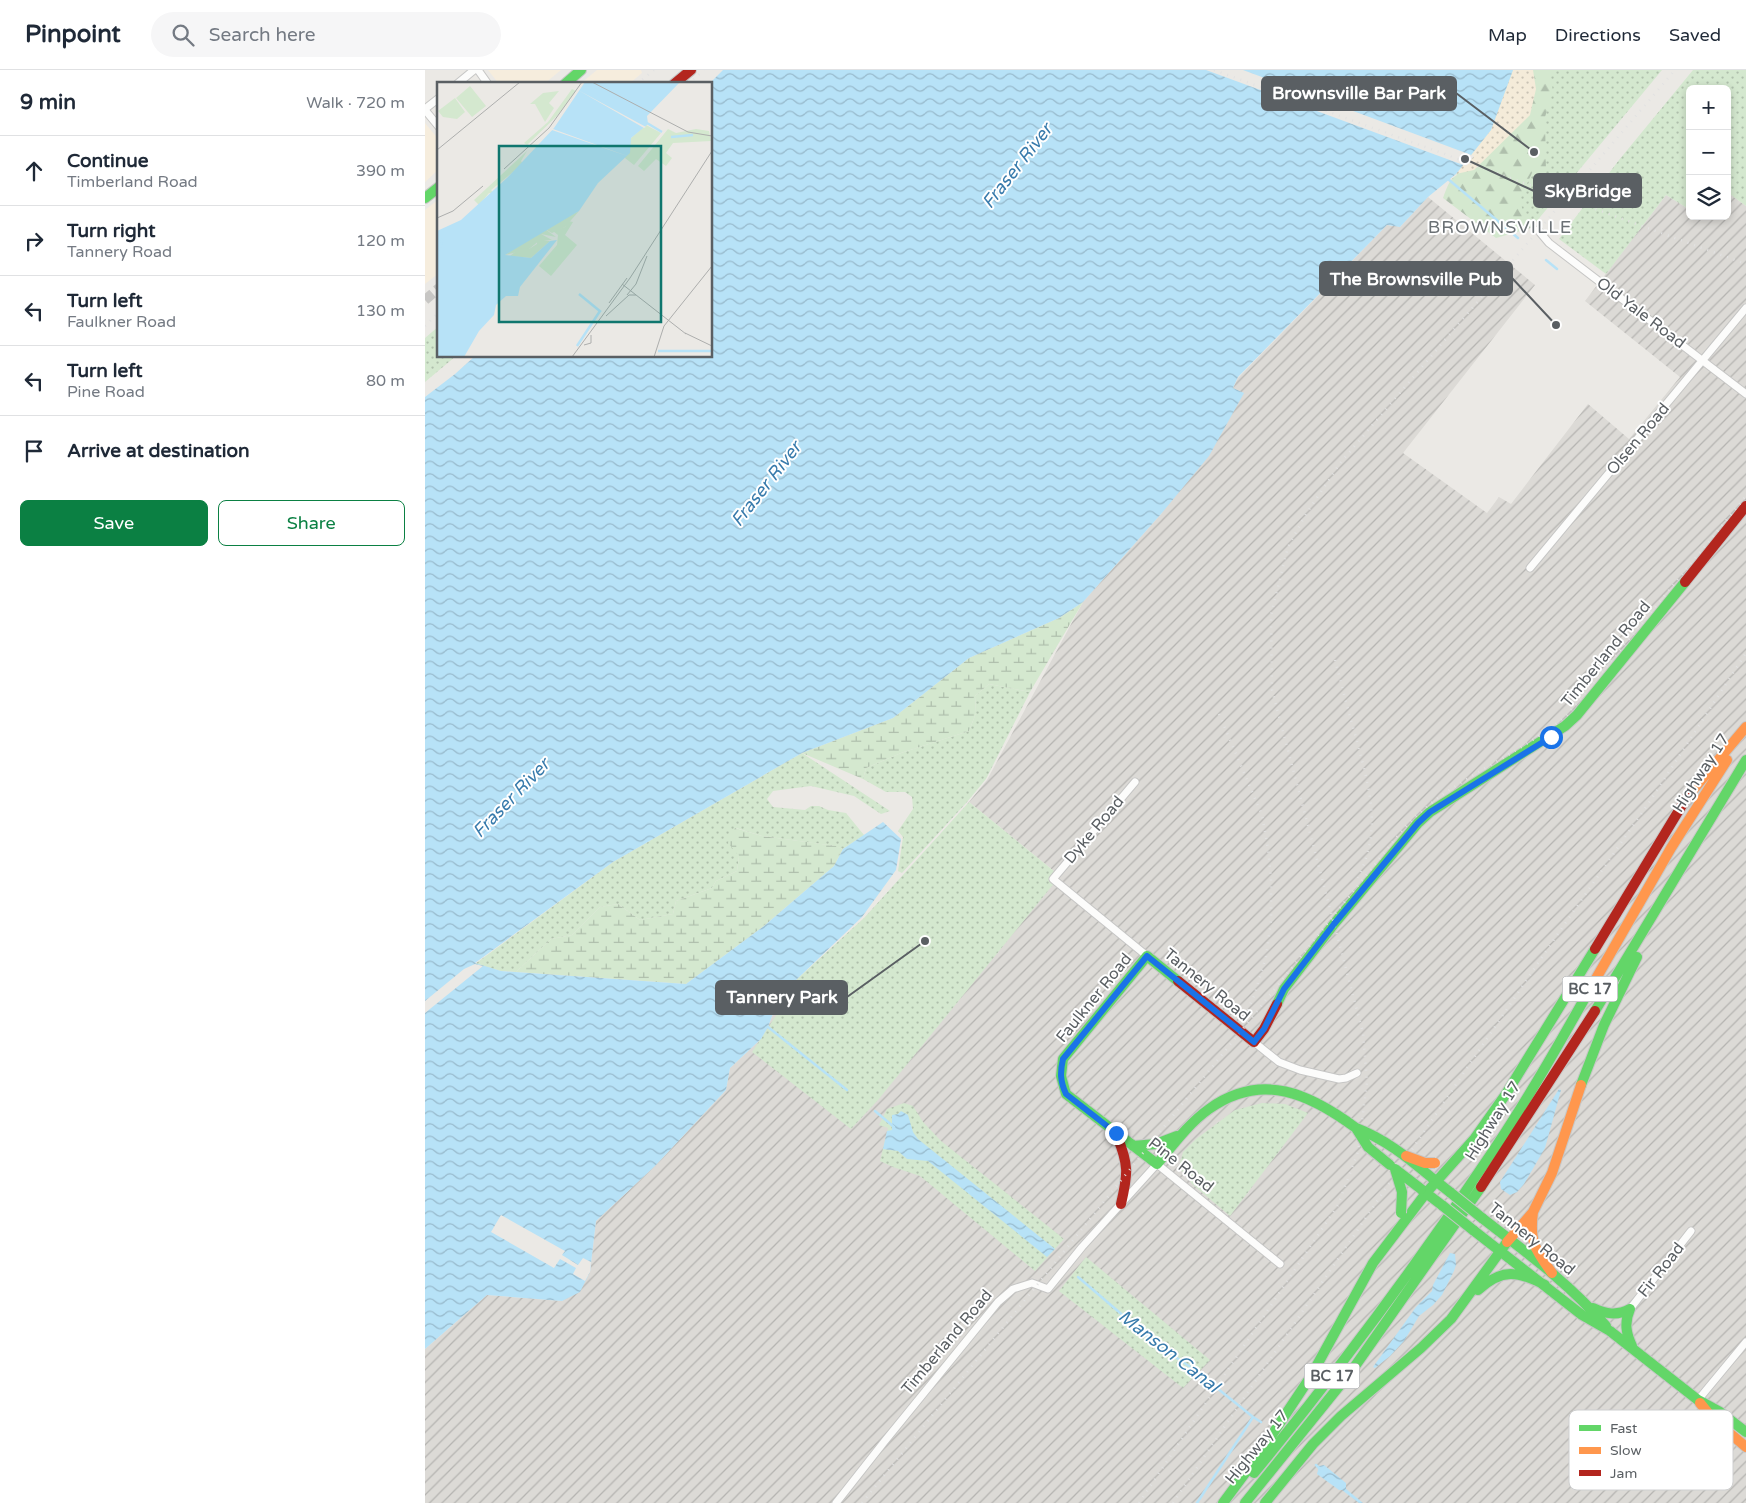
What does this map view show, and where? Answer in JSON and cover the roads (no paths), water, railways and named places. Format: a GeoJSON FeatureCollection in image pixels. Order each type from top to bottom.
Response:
{"type":"FeatureCollection","features":[{"type":"Feature","properties":{"kind":"main road"},"geometry":{"type":"LineString","coordinates":[[567,82],[581,70]]}},
{"type":"Feature","properties":{"kind":"main road"},"geometry":{"type":"LineString","coordinates":[[676,82],[691,70]]}},
{"type":"Feature","properties":{"kind":"main road"},"geometry":{"type":"LineString","coordinates":[[425,198],[437,189]]}},
{"type":"Feature","properties":{"kind":"main road","name":"Timberland Road"},"geometry":{"type":"LineString","coordinates":[[1254,1042],[1264,1029],[1284,989],[1334,924],[1418,823],[1430,812],[1544,741],[1571,721],[1746,506]]}},
{"type":"Feature","properties":{"kind":"main road"},"geometry":{"type":"LineString","coordinates":[[1223,1503],[1260,1453],[1311,1376],[1373,1263],[1423,1191],[1475,1138],[1529,1059],[1690,793],[1746,729]]}},
{"type":"Feature","properties":{"kind":"main road","name":"Highway 17"},"geometry":{"type":"LineString","coordinates":[[1230,1503],[1305,1411],[1376,1319],[1494,1150],[1565,1032],[1671,848],[1746,729]]}},
{"type":"Feature","properties":{"kind":"main road","name":"Highway 17"},"geometry":{"type":"LineString","coordinates":[[1245,1503],[1315,1418],[1438,1251],[1541,1096],[1657,911],[1746,760]]}},
{"type":"Feature","properties":{"kind":"main road"},"geometry":{"type":"LineString","coordinates":[[1265,1503],[1313,1444],[1334,1422],[1421,1348],[1451,1319],[1500,1250],[1533,1212],[1552,1173],[1581,1080],[1657,911]]}},
{"type":"Feature","properties":{"kind":"main road","name":"Tannery Road"},"geometry":{"type":"LineString","coordinates":[[1147,956],[1254,1042]]}},
{"type":"Feature","properties":{"kind":"main road","name":"Faulkner Road"},"geometry":{"type":"LineString","coordinates":[[1063,1059],[1147,956]]}},
{"type":"Feature","properties":{"kind":"main road","name":"Pine Road"},"geometry":{"type":"LineString","coordinates":[[1063,1059],[1060,1076],[1066,1094],[1157,1164]]}},
{"type":"Feature","properties":{"kind":"main road","name":"Tannery Road"},"geometry":{"type":"LineString","coordinates":[[1157,1164],[1182,1134],[1210,1108],[1228,1098],[1246,1092],[1266,1089],[1304,1096],[1321,1104],[1356,1128],[1375,1135],[1406,1156],[1590,1306],[1610,1331]]}},
{"type":"Feature","properties":{"kind":"main road","name":"Tannery Road"},"geometry":{"type":"LineString","coordinates":[[1356,1128],[1368,1147],[1423,1191],[1582,1315],[1610,1331],[1698,1400],[1716,1410]]}},
{"type":"Feature","properties":{"kind":"main road"},"geometry":{"type":"LineString","coordinates":[[1116,1133],[1127,1159],[1129,1172],[1121,1204]]}},
{"type":"Feature","properties":{"kind":"main road"},"geometry":{"type":"LineString","coordinates":[[1133,1146],[1163,1144],[1182,1134]]}},
{"type":"Feature","properties":{"kind":"main road"},"geometry":{"type":"LineString","coordinates":[[1406,1156],[1425,1163],[1442,1162],[1457,1154],[1475,1138]]}},
{"type":"Feature","properties":{"kind":"main road"},"geometry":{"type":"LineString","coordinates":[[1395,1169],[1403,1192],[1397,1230]]}},
{"type":"Feature","properties":{"kind":"main road"},"geometry":{"type":"LineString","coordinates":[[1533,1212],[1530,1232],[1532,1242],[1551,1273]]}},
{"type":"Feature","properties":{"kind":"main road"},"geometry":{"type":"LineString","coordinates":[[1462,1305],[1485,1282],[1502,1274],[1522,1274],[1545,1285]]}},
{"type":"Feature","properties":{"kind":"main road"},"geometry":{"type":"LineString","coordinates":[[1590,1306],[1614,1315],[1630,1309]]}},
{"type":"Feature","properties":{"kind":"main road"},"geometry":{"type":"LineString","coordinates":[[1630,1309],[1624,1323],[1626,1335],[1635,1351]]}},
{"type":"Feature","properties":{"kind":"main road","name":"Tannery Road"},"geometry":{"type":"LineString","coordinates":[[1698,1400],[1706,1410]]}},
{"type":"Feature","properties":{"kind":"main road","name":"Tannery Road"},"geometry":{"type":"LineString","coordinates":[[1733,1422],[1746,1432]]}},
{"type":"Feature","properties":{"kind":"main road","name":"Tannery Road"},"geometry":{"type":"LineString","coordinates":[[1733,1436],[1746,1447]]}},
{"type":"Feature","properties":{"kind":"street"},"geometry":{"type":"LineString","coordinates":[[459,82],[474,70]]}},
{"type":"Feature","properties":{"kind":"street"},"geometry":{"type":"LineString","coordinates":[[478,70],[487,82]]}},
{"type":"Feature","properties":{"kind":"street"},"geometry":{"type":"LineString","coordinates":[[437,100],[425,110],[437,125]]}},
{"type":"Feature","properties":{"kind":"street","name":"Old Yale Road"},"geometry":{"type":"LineString","coordinates":[[1539,230],[1549,244],[1746,394]]}},
{"type":"Feature","properties":{"kind":"street","name":"Olsen Road"},"geometry":{"type":"LineString","coordinates":[[1530,568],[1746,308]]}},
{"type":"Feature","properties":{"kind":"street","name":"Dyke Road"},"geometry":{"type":"LineString","coordinates":[[1053,879],[1135,782]]}},
{"type":"Feature","properties":{"kind":"street","name":"Tannery Road"},"geometry":{"type":"LineString","coordinates":[[1053,879],[1147,956]]}},
{"type":"Feature","properties":{"kind":"street","name":"Tannery Road"},"geometry":{"type":"LineString","coordinates":[[1254,1042],[1279,1062],[1295,1068],[1339,1079],[1357,1073]]}},
{"type":"Feature","properties":{"kind":"street","name":"Timberland Road"},"geometry":{"type":"LineString","coordinates":[[836,1503],[998,1302],[1013,1289],[1032,1283],[1049,1289],[1082,1247],[1157,1164]]}},
{"type":"Feature","properties":{"kind":"street","name":"Pine Road"},"geometry":{"type":"LineString","coordinates":[[1157,1164],[1280,1264]]}},
{"type":"Feature","properties":{"kind":"street","name":"Fir Road"},"geometry":{"type":"LineString","coordinates":[[1630,1309],[1691,1231]]}},
{"type":"Feature","properties":{"kind":"street"},"geometry":{"type":"LineString","coordinates":[[1698,1400],[1746,1342]]}},
{"type":"Feature","properties":{"kind":"water","name":"Fraser River"},"geometry":{"type":"Polygon","coordinates":[[[723,70],[1513,70],[1491,130],[1456,174],[1428,197],[1400,227],[1387,225],[1238,377],[1233,388],[1244,393],[1209,456],[1161,514],[1083,602],[1059,618],[969,658],[893,718],[802,753],[613,862],[475,963],[501,971],[686,984],[764,926],[834,866],[843,849],[883,822],[901,839],[896,870],[862,917],[795,981],[774,1011],[761,1039],[730,1068],[726,1090],[655,1166],[596,1221],[590,1272],[580,1292],[562,1301],[487,1295],[425,1349],[425,397],[473,358],[713,358],[713,82],[711,82],[723,70]]]}},
{"type":"Feature","properties":{"kind":"water"},"geometry":{"type":"Polygon","coordinates":[[[1559,1089],[1561,1090],[1545,1148],[1524,1184],[1517,1192],[1510,1195],[1501,1189],[1500,1182],[1559,1089]]]}},
{"type":"Feature","properties":{"kind":"water"},"geometry":{"type":"Polygon","coordinates":[[[901,1111],[908,1115],[913,1132],[918,1139],[1055,1249],[1047,1257],[928,1161],[907,1159],[898,1151],[883,1149],[887,1131],[892,1130],[892,1115],[898,1114],[901,1111]]]}},
{"type":"Feature","properties":{"kind":"water"},"geometry":{"type":"Polygon","coordinates":[[[1450,1253],[1455,1254],[1456,1265],[1442,1295],[1419,1316],[1404,1341],[1390,1356],[1375,1368],[1373,1367],[1416,1307],[1432,1291],[1433,1285],[1450,1253]]]}},
{"type":"Feature","properties":{"kind":"water"},"geometry":{"type":"Polygon","coordinates":[[[1324,1465],[1346,1483],[1346,1489],[1363,1503],[1359,1503],[1317,1474],[1319,1466],[1324,1465]]]}},
{"type":"Feature","properties":{"kind":"waterway"},"geometry":{"type":"LineString","coordinates":[[1448,179],[1518,238]]}},
{"type":"Feature","properties":{"kind":"waterway"},"geometry":{"type":"LineString","coordinates":[[1546,260],[1557,269]]}},
{"type":"Feature","properties":{"kind":"waterway","name":"Manson Canal"},"geometry":{"type":"LineString","coordinates":[[768,1027],[847,1090]]}},
{"type":"Feature","properties":{"kind":"waterway","name":"Manson Canal"},"geometry":{"type":"LineString","coordinates":[[875,1111],[894,1127]]}},
{"type":"Feature","properties":{"kind":"waterway","name":"Manson Canal"},"geometry":{"type":"LineString","coordinates":[[1078,1277],[1160,1347],[1192,1368],[1261,1422]]}},
{"type":"Feature","properties":{"kind":"waterway"},"geometry":{"type":"LineString","coordinates":[[1197,1503],[1253,1417]]}},
{"type":"Feature","properties":{"kind":"waterway","name":"Manson Canal"},"geometry":{"type":"LineString","coordinates":[[1316,1465],[1320,1469]]}},
{"type":"Feature","properties":{"kind":"tunnel"},"geometry":{"type":"LineString","coordinates":[[425,300],[437,290]]}},
{"type":"Feature","properties":{"kind":"railway"},"geometry":{"type":"LineString","coordinates":[[639,82],[654,70]]}},
{"type":"Feature","properties":{"kind":"railway"},"geometry":{"type":"LineString","coordinates":[[690,82],[704,70]]}},
{"type":"Feature","properties":{"kind":"railway"},"geometry":{"type":"LineString","coordinates":[[1214,70],[1746,264]]}},
{"type":"Feature","properties":{"kind":"railway"},"geometry":{"type":"LineString","coordinates":[[1139,1503],[1338,1205],[1358,1152],[1367,1082],[1363,1033],[1272,690],[1271,615],[1288,547],[1306,514],[1341,462],[1675,70]]}},
{"type":"Feature","properties":{"kind":"railway"},"geometry":{"type":"LineString","coordinates":[[425,326],[437,314]]}},
{"type":"Feature","properties":{"kind":"railway"},"geometry":{"type":"LineString","coordinates":[[862,1503],[1404,828],[1441,796],[1526,744],[1567,715],[1746,496]]}},
{"type":"Feature","properties":{"kind":"railway"},"geometry":{"type":"LineString","coordinates":[[1173,1503],[1555,938],[1650,801],[1746,653]]}},
{"type":"Feature","properties":{"kind":"railway"},"geometry":{"type":"LineString","coordinates":[[1335,660],[1366,777],[1371,810],[1370,843],[1358,878]]}},
{"type":"Feature","properties":{"kind":"railway"},"geometry":{"type":"LineString","coordinates":[[1219,714],[1262,815],[1271,878],[1271,921],[1266,957],[1254,996],[1242,1022]]}},
{"type":"Feature","properties":{"kind":"place","name":"Brownsville Bar Park"},"geometry":{"type":"Point","coordinates":[1534,152]}},
{"type":"Feature","properties":{"kind":"place","name":"SkyBridge"},"geometry":{"type":"Point","coordinates":[1465,159]}},
{"type":"Feature","properties":{"kind":"place","name":"The Brownsville Pub"},"geometry":{"type":"Point","coordinates":[1556,325]}},
{"type":"Feature","properties":{"kind":"place","name":"Tannery Park"},"geometry":{"type":"Point","coordinates":[925,941]}},
{"type":"Feature","properties":{"kind":"district","name":"BROWNSVILLE"},"geometry":{"type":"Point","coordinates":[1500,227]}}]}
